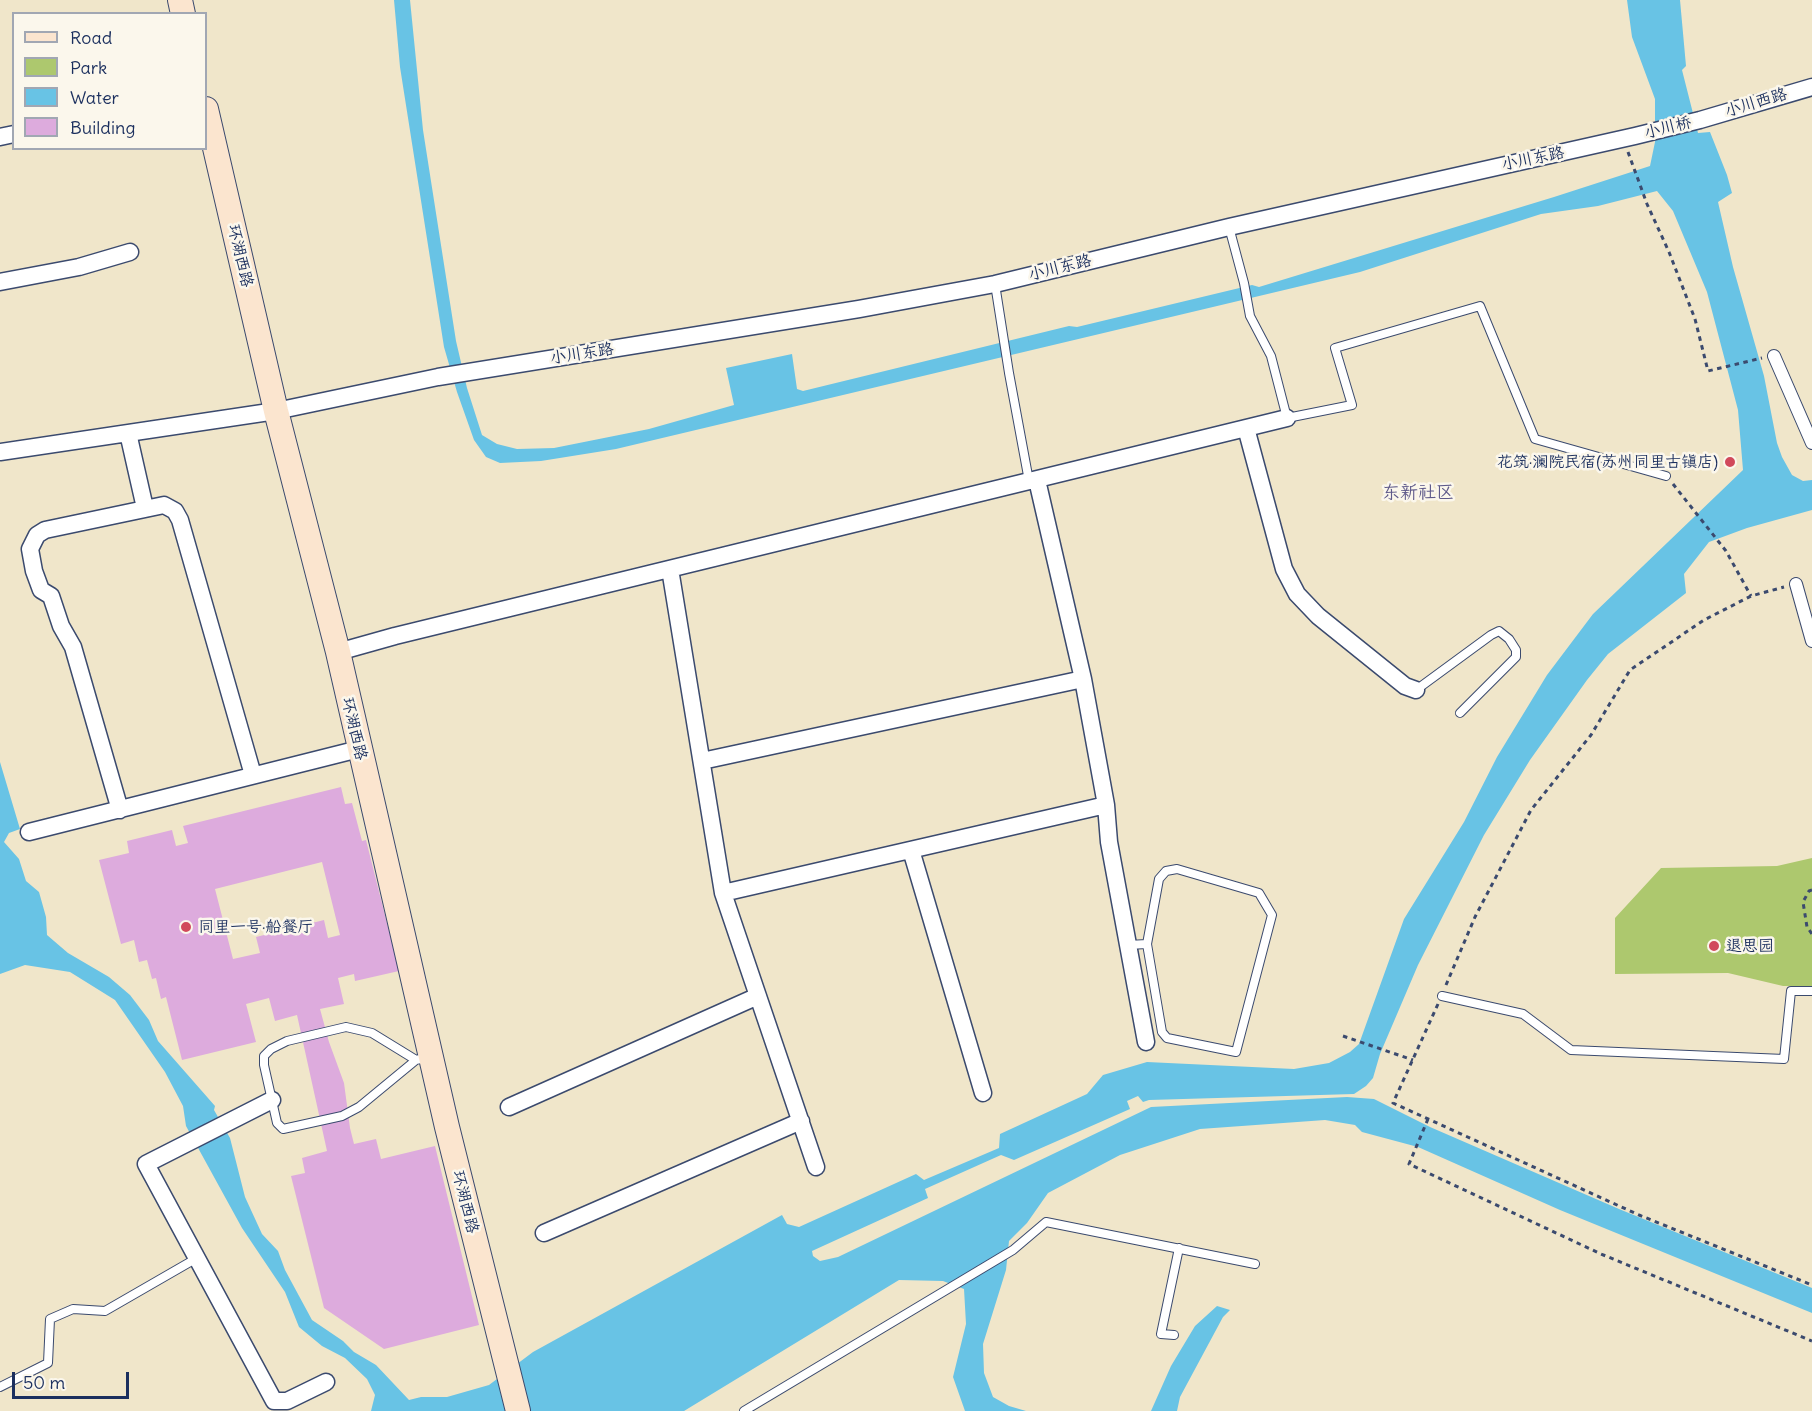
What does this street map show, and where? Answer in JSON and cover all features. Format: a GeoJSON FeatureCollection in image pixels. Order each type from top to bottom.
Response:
{"type":"FeatureCollection","features":[{"type":"Feature","properties":{"kind":"main road","name":"环湖西路"},"geometry":{"type":"LineString","coordinates":[[207,114],[276,411],[338,652],[424,1058],[447,1127],[518,1411]]}},
{"type":"Feature","properties":{"kind":"street","name":"小川西路"},"geometry":{"type":"LineString","coordinates":[[1700,120],[1812,87]]}},
{"type":"Feature","properties":{"kind":"street","name":"小川桥"},"geometry":{"type":"LineString","coordinates":[[1630,137],[1700,120]]}},
{"type":"Feature","properties":{"kind":"street","name":"小川东路"},"geometry":{"type":"LineString","coordinates":[[0,452],[276,411],[438,377],[859,309],[995,284],[1229,227],[1630,137]]}},
{"type":"Feature","properties":{"kind":"street"},"geometry":{"type":"LineString","coordinates":[[0,282],[79,267],[130,252]]}},
{"type":"Feature","properties":{"kind":"street"},"geometry":{"type":"LineString","coordinates":[[1774,356],[1812,442]]}},
{"type":"Feature","properties":{"kind":"street"},"geometry":{"type":"LineString","coordinates":[[338,652],[395,636],[1287,418]]}},
{"type":"Feature","properties":{"kind":"street"},"geometry":{"type":"LineString","coordinates":[[1246,428],[1284,568],[1297,594],[1318,616],[1405,686],[1416,690]]}},
{"type":"Feature","properties":{"kind":"street"},"geometry":{"type":"LineString","coordinates":[[128,433],[144,508]]}},
{"type":"Feature","properties":{"kind":"street"},"geometry":{"type":"LineString","coordinates":[[1033,481],[1083,679],[1106,805],[1109,842],[1146,1042]]}},
{"type":"Feature","properties":{"kind":"street"},"geometry":{"type":"LineString","coordinates":[[120,810],[73,646],[61,626],[51,596],[41,590],[34,571],[30,549],[37,535],[45,530],[164,505],[175,511],[180,520],[253,776]]}},
{"type":"Feature","properties":{"kind":"street"},"geometry":{"type":"LineString","coordinates":[[670,569],[723,893],[816,1167]]}},
{"type":"Feature","properties":{"kind":"street"},"geometry":{"type":"LineString","coordinates":[[1796,584],[1812,641]]}},
{"type":"Feature","properties":{"kind":"street"},"geometry":{"type":"LineString","coordinates":[[702,761],[1083,679]]}},
{"type":"Feature","properties":{"kind":"street"},"geometry":{"type":"LineString","coordinates":[[29,832],[359,749]]}},
{"type":"Feature","properties":{"kind":"street"},"geometry":{"type":"LineString","coordinates":[[723,893],[1106,805]]}},
{"type":"Feature","properties":{"kind":"street"},"geometry":{"type":"LineString","coordinates":[[911,850],[983,1093]]}},
{"type":"Feature","properties":{"kind":"street"},"geometry":{"type":"LineString","coordinates":[[509,1107],[758,996]]}},
{"type":"Feature","properties":{"kind":"street"},"geometry":{"type":"LineString","coordinates":[[272,1100],[146,1164],[274,1401],[281,1406],[326,1382]]}},
{"type":"Feature","properties":{"kind":"street"},"geometry":{"type":"LineString","coordinates":[[544,1233],[801,1120]]}},
{"type":"Feature","properties":{"kind":"lane"},"geometry":{"type":"LineString","coordinates":[[1229,227],[1250,316],[1271,356],[1287,418],[1352,405],[1335,348],[1480,306],[1534,439],[1666,476]]}},
{"type":"Feature","properties":{"kind":"lane"},"geometry":{"type":"LineString","coordinates":[[995,284],[1009,374],[1033,481]]}},
{"type":"Feature","properties":{"kind":"lane"},"geometry":{"type":"LineString","coordinates":[[1416,690],[1491,635],[1499,632],[1509,639],[1516,650],[1516,657],[1460,713]]}},
{"type":"Feature","properties":{"kind":"lane"},"geometry":{"type":"LineString","coordinates":[[1177,869],[1259,893],[1272,915],[1236,1052],[1167,1038],[1162,1032],[1146,944],[1159,879],[1166,871],[1177,869]]}},
{"type":"Feature","properties":{"kind":"lane"},"geometry":{"type":"LineString","coordinates":[[1128,945],[1146,944]]}},
{"type":"Feature","properties":{"kind":"lane"},"geometry":{"type":"LineString","coordinates":[[1442,996],[1522,1014],[1571,1050],[1784,1059],[1791,991],[1812,991]]}},
{"type":"Feature","properties":{"kind":"lane"},"geometry":{"type":"LineString","coordinates":[[346,1027],[372,1034],[424,1058],[359,1107],[342,1116],[283,1129],[277,1123],[264,1056],[271,1049],[287,1041],[346,1027]]}},
{"type":"Feature","properties":{"kind":"lane"},"geometry":{"type":"LineString","coordinates":[[744,1411],[1012,1250],[1046,1222],[1255,1264]]}},
{"type":"Feature","properties":{"kind":"lane"},"geometry":{"type":"LineString","coordinates":[[1174,1335],[1161,1334],[1179,1248]]}},
{"type":"Feature","properties":{"kind":"lane"},"geometry":{"type":"LineString","coordinates":[[0,1387],[48,1362],[50,1319],[73,1310],[105,1311],[197,1258]]}},
{"type":"Feature","properties":{"kind":"path"},"geometry":{"type":"LineString","coordinates":[[1630,137],[1647,204],[1669,252],[1695,319],[1708,372],[1774,356]]}},
{"type":"Feature","properties":{"kind":"path"},"geometry":{"type":"LineString","coordinates":[[1666,476],[1726,551],[1751,596]]}},
{"type":"Feature","properties":{"kind":"path"},"geometry":{"type":"LineString","coordinates":[[1796,584],[1751,596],[1704,620],[1630,670],[1591,735],[1531,810],[1475,917],[1393,1103],[1639,1215],[1812,1285]]}},
{"type":"Feature","properties":{"kind":"path"},"geometry":{"type":"LineString","coordinates":[[1812,890],[1803,902],[1807,927],[1812,934]]}},
{"type":"Feature","properties":{"kind":"path"},"geometry":{"type":"LineString","coordinates":[[1343,1036],[1413,1060]]}},
{"type":"Feature","properties":{"kind":"path"},"geometry":{"type":"LineString","coordinates":[[1428,1120],[1409,1164],[1601,1254],[1812,1341]]}},
{"type":"Feature","properties":{"kind":"green space","name":"退思园"},"geometry":{"type":"Polygon","coordinates":[[[1812,858],[1812,986],[1783,986],[1728,973],[1615,974],[1615,918],[1661,868],[1777,866],[1812,858]]]}},
{"type":"Feature","properties":{"kind":"water"},"geometry":{"type":"Polygon","coordinates":[[[394,0],[410,0],[423,130],[456,341],[467,388],[482,435],[497,444],[517,449],[554,448],[649,429],[734,405],[726,368],[792,354],[797,389],[803,391],[1069,326],[1077,327],[1252,285],[1259,287],[1650,166],[1655,142],[1655,99],[1632,37],[1627,0],[1680,0],[1686,66],[1682,70],[1698,133],[1710,132],[1732,193],[1718,202],[1733,267],[1764,376],[1777,443],[1792,475],[1803,481],[1812,480],[1812,510],[1747,528],[1709,542],[1684,574],[1686,593],[1608,654],[1587,680],[1530,760],[1484,835],[1418,965],[1380,1054],[1373,1078],[1366,1086],[1354,1094],[1143,1102],[1138,1096],[1127,1101],[1130,1109],[1014,1160],[1001,1155],[925,1189],[928,1198],[812,1251],[813,1256],[820,1261],[838,1257],[1151,1107],[1347,1097],[1374,1099],[1430,1127],[1619,1209],[1812,1288],[1812,1313],[1560,1210],[1418,1147],[1362,1132],[1355,1125],[1325,1120],[1200,1129],[1120,1155],[1048,1193],[1027,1223],[1009,1241],[1006,1270],[983,1344],[984,1373],[993,1397],[1009,1406],[1026,1411],[965,1411],[953,1377],[966,1324],[964,1289],[943,1281],[899,1280],[684,1411],[371,1411],[375,1395],[367,1379],[345,1358],[322,1346],[299,1327],[285,1292],[242,1228],[186,1126],[183,1106],[165,1072],[115,1000],[70,972],[25,965],[0,974],[0,762],[20,829],[9,833],[4,842],[19,859],[26,881],[39,892],[46,917],[47,935],[68,953],[109,977],[130,995],[149,1020],[158,1041],[215,1106],[214,1110],[230,1138],[245,1197],[262,1234],[278,1251],[285,1270],[312,1320],[343,1341],[354,1352],[376,1365],[409,1400],[421,1397],[447,1397],[489,1385],[533,1352],[782,1215],[787,1224],[799,1227],[916,1174],[924,1180],[999,1148],[1000,1134],[1087,1094],[1103,1075],[1147,1062],[1294,1069],[1329,1063],[1350,1052],[1359,1044],[1404,919],[1464,822],[1497,757],[1547,675],[1593,614],[1743,470],[1738,410],[1707,292],[1673,211],[1657,191],[1598,206],[1541,214],[1360,272],[616,449],[541,461],[500,463],[486,457],[474,440],[444,347],[400,67],[394,0]]]}},
{"type":"Feature","properties":{"kind":"water"},"geometry":{"type":"Polygon","coordinates":[[[1217,1306],[1230,1310],[1223,1317],[1180,1397],[1177,1411],[1151,1411],[1171,1366],[1195,1326],[1217,1306]]]}},
{"type":"Feature","properties":{"kind":"building"},"geometry":{"type":"Polygon","coordinates":[[[341,787],[345,804],[352,803],[362,841],[366,840],[399,971],[355,981],[354,974],[338,978],[344,1004],[320,1009],[344,1083],[354,1144],[376,1139],[381,1159],[435,1146],[479,1325],[384,1349],[324,1308],[291,1176],[305,1173],[302,1158],[327,1151],[297,1015],[275,1021],[269,998],[246,1004],[256,1042],[182,1060],[166,997],[161,999],[156,978],[152,979],[147,960],[139,962],[134,940],[121,944],[99,860],[129,853],[127,841],[172,830],[176,846],[188,843],[183,826],[341,787]],[[322,862],[215,889],[233,959],[260,953],[256,937],[324,920],[328,938],[340,935],[322,862]]]}},
{"type":"Feature","properties":{"kind":"place","name":"花筑·澜院民宿(苏州同里古镇店)"},"geometry":{"type":"Point","coordinates":[1730,462]}},
{"type":"Feature","properties":{"kind":"place","name":"同里一号·船餐厅"},"geometry":{"type":"Point","coordinates":[186,927]}},
{"type":"Feature","properties":{"kind":"place","name":"退思园"},"geometry":{"type":"Point","coordinates":[1714,946]}},
{"type":"Feature","properties":{"kind":"district","name":"东新社区"},"geometry":{"type":"Point","coordinates":[1418,493]}}]}
